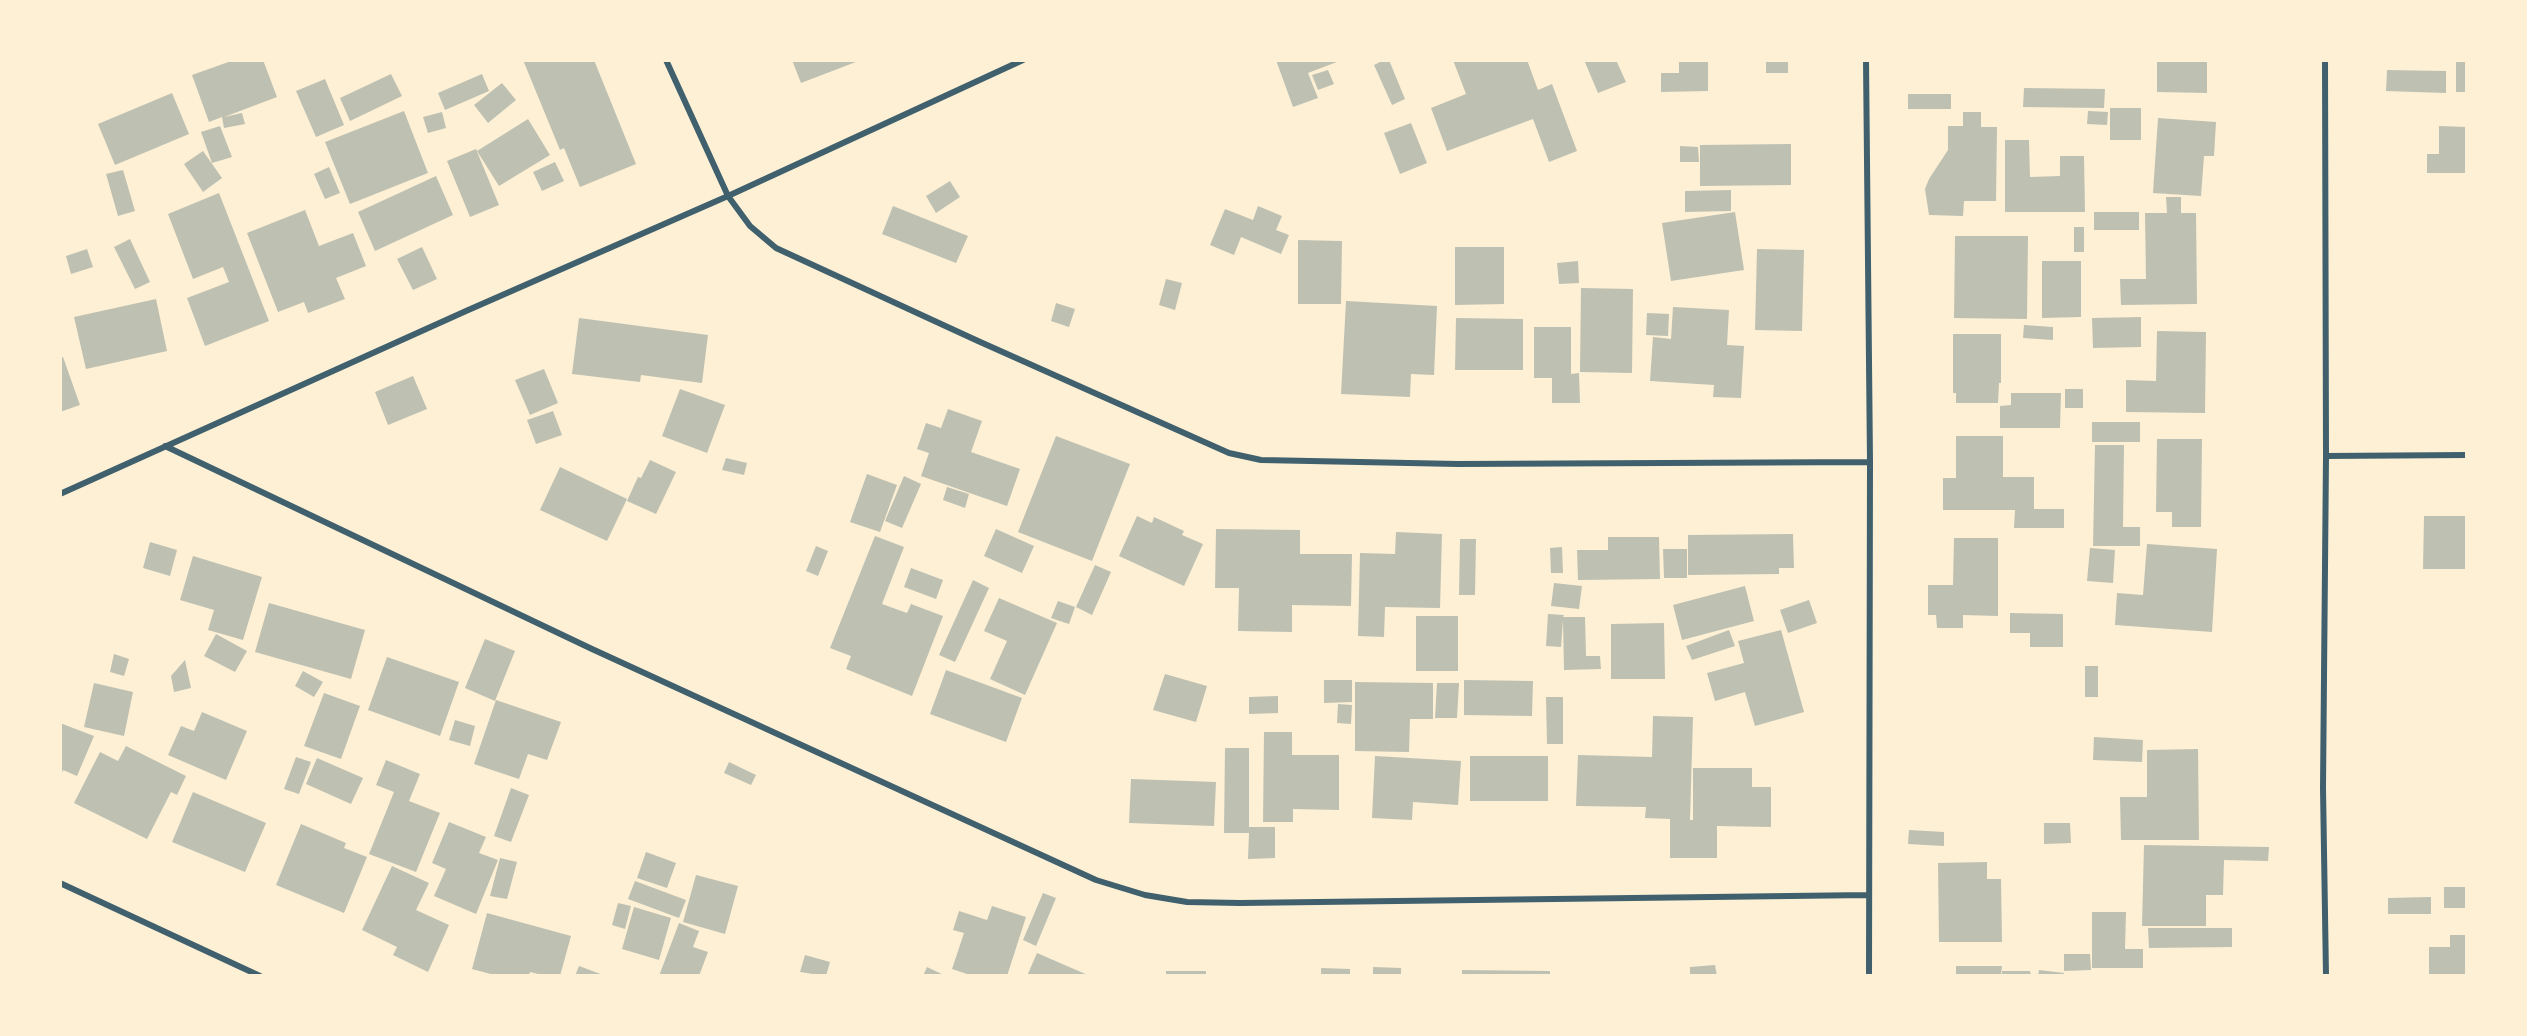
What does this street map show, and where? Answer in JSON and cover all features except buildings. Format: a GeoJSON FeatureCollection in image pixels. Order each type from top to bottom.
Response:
{"type":"FeatureCollection","features":[{"type":"Feature","properties":{"kind":"street"},"geometry":{"type":"LineString","coordinates":[[666,60],[728,196],[750,225],[777,248],[1229,453],[1261,460],[1379,463],[1870,462]]}},
{"type":"Feature","properties":{"kind":"street"},"geometry":{"type":"LineString","coordinates":[[60,494],[728,196],[1023,60]]}},
{"type":"Feature","properties":{"kind":"street"},"geometry":{"type":"LineString","coordinates":[[1866,60],[1870,462],[1869,976]]}},
{"type":"Feature","properties":{"kind":"street"},"geometry":{"type":"LineString","coordinates":[[2325,60],[2326,456],[2323,788],[2326,976]]}},
{"type":"Feature","properties":{"kind":"street"},"geometry":{"type":"LineString","coordinates":[[165,446],[603,654],[1096,880],[1144,895],[1187,902],[1240,903],[1868,895]]}},
{"type":"Feature","properties":{"kind":"street"},"geometry":{"type":"LineString","coordinates":[[2326,456],[2467,454]]}},
{"type":"Feature","properties":{"kind":"street"},"geometry":{"type":"LineString","coordinates":[[60,883],[260,976]]}}]}
